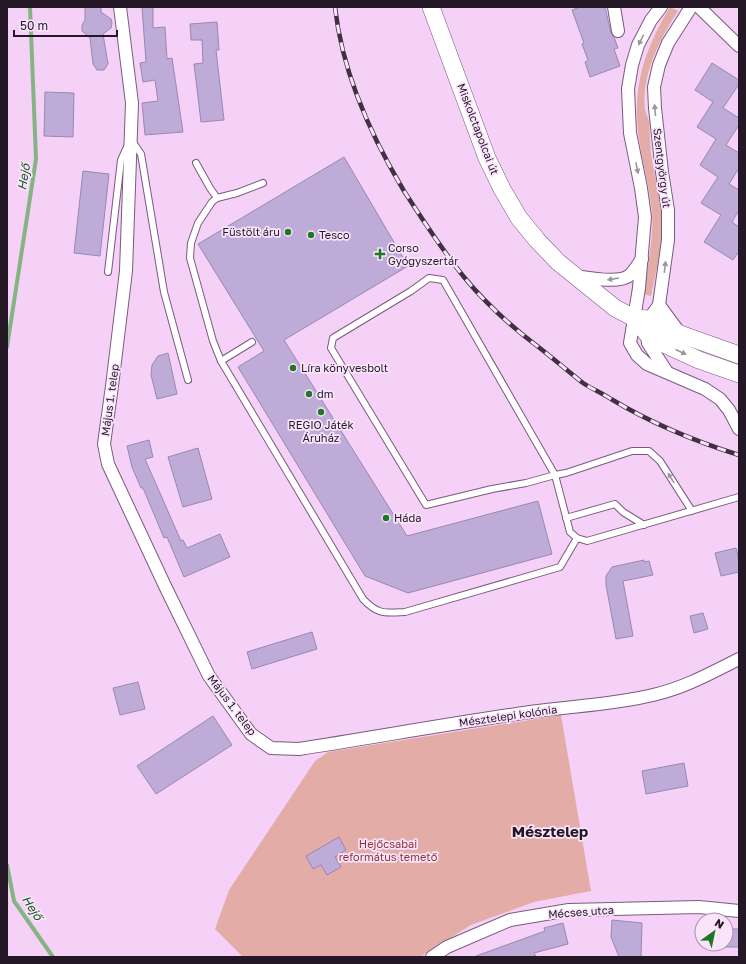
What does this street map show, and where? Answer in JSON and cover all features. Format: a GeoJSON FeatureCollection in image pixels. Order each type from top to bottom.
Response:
{"type":"FeatureCollection","features":[{"type":"Feature","properties":{"kind":"street","name":"Május 1. telep"},"geometry":{"type":"LineString","coordinates":[[120,7],[132,103],[126,271],[104,444],[108,464],[209,676],[251,734],[271,748]]}},
{"type":"Feature","properties":{"kind":"street","name":"Miskolctapolcai út"},"geometry":{"type":"LineString","coordinates":[[431,7],[487,158],[502,189],[519,218],[537,240],[558,262],[615,308],[699,360],[739,374]]}},
{"type":"Feature","properties":{"kind":"street"},"geometry":{"type":"LineString","coordinates":[[614,7],[618,31]]}},
{"type":"Feature","properties":{"kind":"street","name":"Szentgyörgy út"},"geometry":{"type":"LineString","coordinates":[[643,324],[638,296],[645,217],[630,133],[628,89],[638,44],[661,7]]}},
{"type":"Feature","properties":{"kind":"street","name":"Szentgyörgy út"},"geometry":{"type":"LineString","coordinates":[[643,324],[659,305],[668,240],[668,210],[654,108],[654,87],[659,65],[668,43],[691,7]]}},
{"type":"Feature","properties":{"kind":"street"},"geometry":{"type":"LineString","coordinates":[[699,7],[739,46]]}},
{"type":"Feature","properties":{"kind":"street"},"geometry":{"type":"LineString","coordinates":[[576,276],[605,280],[626,277],[630,275],[642,259]]}},
{"type":"Feature","properties":{"kind":"street"},"geometry":{"type":"LineString","coordinates":[[659,305],[680,334]]}},
{"type":"Feature","properties":{"kind":"street","name":"Miskolctapolcai út"},"geometry":{"type":"LineString","coordinates":[[643,324],[680,334],[739,355]]}},
{"type":"Feature","properties":{"kind":"street"},"geometry":{"type":"LineString","coordinates":[[643,324],[630,344],[637,355],[647,364],[704,389],[720,399],[729,410],[739,429]]}},
{"type":"Feature","properties":{"kind":"street"},"geometry":{"type":"LineString","coordinates":[[643,324],[648,343],[667,372]]}},
{"type":"Feature","properties":{"kind":"street","name":"Mésztelepi kolónia"},"geometry":{"type":"LineString","coordinates":[[271,748],[299,749],[531,712],[600,705],[653,695],[677,688],[701,678],[739,659]]}},
{"type":"Feature","properties":{"kind":"street","name":"Mécses utca"},"geometry":{"type":"LineString","coordinates":[[432,957],[447,947],[510,920],[562,912],[700,907],[739,911]]}},
{"type":"Feature","properties":{"kind":"lane"},"geometry":{"type":"LineString","coordinates":[[108,272],[121,160],[130,138]]}},
{"type":"Feature","properties":{"kind":"lane"},"geometry":{"type":"LineString","coordinates":[[130,138],[141,154],[164,292],[188,380]]}},
{"type":"Feature","properties":{"kind":"lane"},"geometry":{"type":"LineString","coordinates":[[196,163],[206,183],[217,198]]}},
{"type":"Feature","properties":{"kind":"lane"},"geometry":{"type":"LineString","coordinates":[[263,183],[237,193],[217,198],[212,202],[198,223],[191,243],[190,258],[213,341],[221,360],[363,599],[371,608],[384,614],[405,612],[560,567],[577,538]]}},
{"type":"Feature","properties":{"kind":"lane"},"geometry":{"type":"LineString","coordinates":[[692,511],[660,461],[649,451],[632,451],[566,473],[556,474],[526,483],[492,489],[426,505],[331,348],[333,338],[411,291],[429,278],[443,280],[556,474],[570,532],[577,538],[587,541],[644,525],[692,511],[739,497]]}},
{"type":"Feature","properties":{"kind":"lane"},"geometry":{"type":"LineString","coordinates":[[221,360],[252,342]]}},
{"type":"Feature","properties":{"kind":"lane"},"geometry":{"type":"LineString","coordinates":[[566,518],[615,504],[623,512],[644,525]]}},
{"type":"Feature","properties":{"kind":"green space"},"geometry":{"type":"Polygon","coordinates":[[[670,7],[678,11],[653,58],[646,84],[645,97],[645,110],[649,121],[650,146],[662,224],[660,251],[651,296],[643,294],[650,253],[652,212],[640,146],[637,108],[638,90],[641,74],[652,41],[670,7]]]}},
{"type":"Feature","properties":{"kind":"green space","name":"Hejőcsabai református temető"},"geometry":{"type":"Polygon","coordinates":[[[561,715],[591,891],[534,902],[471,925],[420,957],[243,957],[215,929],[229,890],[315,761],[328,752],[561,715]]]}},
{"type":"Feature","properties":{"kind":"building"},"geometry":{"type":"Polygon","coordinates":[[[85,7],[101,7],[101,12],[111,19],[111,28],[103,34],[108,64],[104,70],[97,70],[93,64],[90,38],[82,31],[82,25],[85,20],[85,7]]]}},
{"type":"Feature","properties":{"kind":"building"},"geometry":{"type":"Polygon","coordinates":[[[142,7],[153,7],[153,28],[165,27],[167,59],[172,58],[183,132],[145,135],[142,103],[158,101],[155,80],[143,82],[140,63],[146,62],[142,7]]]}},
{"type":"Feature","properties":{"kind":"building"},"geometry":{"type":"Polygon","coordinates":[[[580,7],[605,7],[611,33],[618,48],[614,49],[620,66],[590,77],[585,62],[588,60],[582,44],[584,43],[572,10],[580,7]]]}},
{"type":"Feature","properties":{"kind":"building"},"geometry":{"type":"Polygon","coordinates":[[[217,22],[219,50],[216,50],[224,120],[201,122],[194,64],[203,63],[202,40],[191,40],[190,24],[217,22]]]}},
{"type":"Feature","properties":{"kind":"building"},"geometry":{"type":"Polygon","coordinates":[[[712,63],[739,80],[739,84],[723,108],[739,118],[739,125],[726,145],[739,153],[739,168],[729,184],[739,190],[739,210],[732,222],[739,227],[739,251],[733,260],[704,242],[721,215],[701,203],[718,177],[700,165],[716,139],[697,127],[713,102],[695,90],[712,63]]]}},
{"type":"Feature","properties":{"kind":"building"},"geometry":{"type":"Polygon","coordinates":[[[45,92],[74,93],[73,137],[44,136],[45,92]]]}},
{"type":"Feature","properties":{"kind":"building"},"geometry":{"type":"Polygon","coordinates":[[[344,157],[408,266],[284,340],[407,536],[538,501],[552,554],[408,593],[365,576],[238,367],[264,351],[198,244],[344,157]]]}},
{"type":"Feature","properties":{"kind":"building"},"geometry":{"type":"Polygon","coordinates":[[[83,171],[109,174],[100,256],[74,253],[83,171]]]}},
{"type":"Feature","properties":{"kind":"building"},"geometry":{"type":"Polygon","coordinates":[[[168,353],[177,394],[157,399],[151,375],[152,365],[158,356],[168,353]]]}},
{"type":"Feature","properties":{"kind":"building"},"geometry":{"type":"Polygon","coordinates":[[[149,440],[153,457],[145,459],[181,541],[183,540],[187,548],[220,534],[230,557],[184,577],[167,537],[164,538],[143,488],[141,488],[132,467],[127,446],[149,440]]]}},
{"type":"Feature","properties":{"kind":"building"},"geometry":{"type":"Polygon","coordinates":[[[198,448],[212,499],[183,507],[168,457],[198,448]]]}},
{"type":"Feature","properties":{"kind":"building"},"geometry":{"type":"Polygon","coordinates":[[[736,548],[739,560],[739,572],[721,576],[715,553],[736,548]]]}},
{"type":"Feature","properties":{"kind":"building"},"geometry":{"type":"Polygon","coordinates":[[[644,560],[644,562],[649,561],[653,575],[623,581],[633,636],[616,639],[606,585],[606,576],[612,567],[644,560]]]}},
{"type":"Feature","properties":{"kind":"building"},"geometry":{"type":"Polygon","coordinates":[[[703,613],[708,629],[694,633],[690,616],[703,613]]]}},
{"type":"Feature","properties":{"kind":"building"},"geometry":{"type":"Polygon","coordinates":[[[312,632],[317,649],[252,669],[247,652],[312,632]]]}},
{"type":"Feature","properties":{"kind":"building"},"geometry":{"type":"Polygon","coordinates":[[[138,682],[145,709],[120,715],[113,688],[138,682]]]}},
{"type":"Feature","properties":{"kind":"building"},"geometry":{"type":"Polygon","coordinates":[[[213,716],[232,745],[156,794],[137,766],[213,716]]]}},
{"type":"Feature","properties":{"kind":"building"},"geometry":{"type":"Polygon","coordinates":[[[684,763],[688,786],[646,794],[642,771],[684,763]]]}},
{"type":"Feature","properties":{"kind":"building"},"geometry":{"type":"Polygon","coordinates":[[[339,837],[346,850],[335,857],[341,867],[327,875],[321,865],[313,869],[306,856],[339,837]]]}},
{"type":"Feature","properties":{"kind":"building"},"geometry":{"type":"Polygon","coordinates":[[[612,920],[642,923],[641,957],[619,957],[611,937],[612,920]]]}},
{"type":"Feature","properties":{"kind":"building"},"geometry":{"type":"Polygon","coordinates":[[[563,923],[568,944],[534,953],[536,957],[476,957],[545,931],[544,928],[563,923]]]}},
{"type":"Feature","properties":{"kind":"building"},"geometry":{"type":"Polygon","coordinates":[[[734,929],[739,929],[739,947],[734,947],[734,929]]]}},
{"type":"Feature","properties":{"kind":"waterway","name":"Hejő"},"geometry":{"type":"LineString","coordinates":[[7,347],[36,159],[30,7]]}},
{"type":"Feature","properties":{"kind":"waterway","name":"Hejő"},"geometry":{"type":"LineString","coordinates":[[7,865],[14,901],[53,957]]}},
{"type":"Feature","properties":{"kind":"railway"},"geometry":{"type":"LineString","coordinates":[[335,7],[344,55],[351,79],[380,148],[404,191],[448,256],[472,287],[520,333],[586,385],[657,424],[706,444],[739,455]]}},
{"type":"Feature","properties":{"kind":"place","name":"Füstölt áru"},"geometry":{"type":"Point","coordinates":[288,232]}},
{"type":"Feature","properties":{"kind":"place","name":"Tesco"},"geometry":{"type":"Point","coordinates":[311,235]}},
{"type":"Feature","properties":{"kind":"place","name":"Corso Gyógyszertár"},"geometry":{"type":"Point","coordinates":[380,254]}},
{"type":"Feature","properties":{"kind":"place","name":"Líra könyvesbolt"},"geometry":{"type":"Point","coordinates":[293,368]}},
{"type":"Feature","properties":{"kind":"place","name":"dm"},"geometry":{"type":"Point","coordinates":[309,394]}},
{"type":"Feature","properties":{"kind":"place","name":"REGIO Játék Áruház"},"geometry":{"type":"Point","coordinates":[321,412]}},
{"type":"Feature","properties":{"kind":"place","name":"Háda"},"geometry":{"type":"Point","coordinates":[386,518]}},
{"type":"Feature","properties":{"kind":"district","name":"Mésztelep"},"geometry":{"type":"Point","coordinates":[550,832]}}]}
